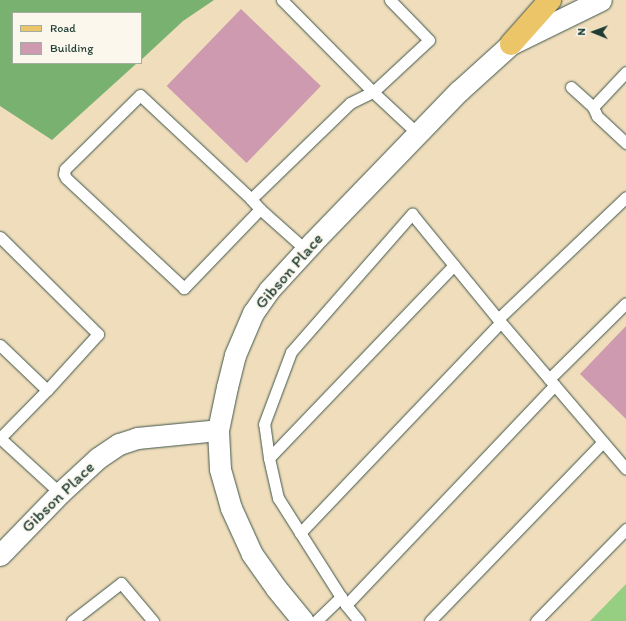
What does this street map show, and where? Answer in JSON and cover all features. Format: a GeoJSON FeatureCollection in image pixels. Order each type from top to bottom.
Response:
{"type":"FeatureCollection","features":[{"type":"Feature","properties":{"kind":"main road"},"geometry":{"type":"LineString","coordinates":[[511,44],[550,0]]}},
{"type":"Feature","properties":{"kind":"street","name":"Gibson Place"},"geometry":{"type":"LineString","coordinates":[[0,555],[60,493],[98,458],[119,444],[138,438],[218,430],[235,356],[253,313],[269,290],[459,91],[511,44],[601,0]]}},
{"type":"Feature","properties":{"kind":"street"},"geometry":{"type":"LineString","coordinates":[[218,430],[220,469],[232,508],[249,548],[276,588],[303,621]]}},
{"type":"Feature","properties":{"kind":"lane"},"geometry":{"type":"LineString","coordinates":[[282,0],[373,92],[418,134]]}},
{"type":"Feature","properties":{"kind":"lane"},"geometry":{"type":"LineString","coordinates":[[251,199],[350,103],[373,92],[429,40],[390,0]]}},
{"type":"Feature","properties":{"kind":"lane"},"geometry":{"type":"LineString","coordinates":[[593,107],[626,72]]}},
{"type":"Feature","properties":{"kind":"lane"},"geometry":{"type":"LineString","coordinates":[[571,87],[593,107],[597,116],[626,143]]}},
{"type":"Feature","properties":{"kind":"lane"},"geometry":{"type":"LineString","coordinates":[[260,209],[184,288],[66,178],[64,174],[65,169],[140,95],[260,209],[306,250]]}},
{"type":"Feature","properties":{"kind":"lane"},"geometry":{"type":"LineString","coordinates":[[300,533],[499,321],[626,197]]}},
{"type":"Feature","properties":{"kind":"lane"},"geometry":{"type":"LineString","coordinates":[[359,621],[343,601],[278,498],[269,458],[264,424],[291,352],[412,214],[499,321],[626,469]]}},
{"type":"Feature","properties":{"kind":"lane"},"geometry":{"type":"LineString","coordinates":[[0,237],[98,334],[47,390],[0,438],[60,493]]}},
{"type":"Feature","properties":{"kind":"lane"},"geometry":{"type":"LineString","coordinates":[[269,458],[454,265]]}},
{"type":"Feature","properties":{"kind":"lane"},"geometry":{"type":"LineString","coordinates":[[316,621],[343,601],[626,303]]}},
{"type":"Feature","properties":{"kind":"lane"},"geometry":{"type":"LineString","coordinates":[[0,345],[47,390]]}},
{"type":"Feature","properties":{"kind":"lane"},"geometry":{"type":"LineString","coordinates":[[430,621],[604,442]]}},
{"type":"Feature","properties":{"kind":"lane"},"geometry":{"type":"LineString","coordinates":[[536,621],[626,529]]}},
{"type":"Feature","properties":{"kind":"lane"},"geometry":{"type":"LineString","coordinates":[[72,621],[122,583],[153,621]]}},
{"type":"Feature","properties":{"kind":"green space"},"geometry":{"type":"Polygon","coordinates":[[[0,0],[214,0],[183,21],[142,59],[142,12],[12,12],[12,64],[136,64],[52,140],[0,106],[0,0]]]}},
{"type":"Feature","properties":{"kind":"green space"},"geometry":{"type":"Polygon","coordinates":[[[626,584],[626,621],[590,621],[626,584]]]}},
{"type":"Feature","properties":{"kind":"building"},"geometry":{"type":"Polygon","coordinates":[[[241,9],[321,86],[247,163],[167,86],[241,9]]]}},
{"type":"Feature","properties":{"kind":"building"},"geometry":{"type":"Polygon","coordinates":[[[626,326],[626,419],[580,374],[626,326]]]}}]}
